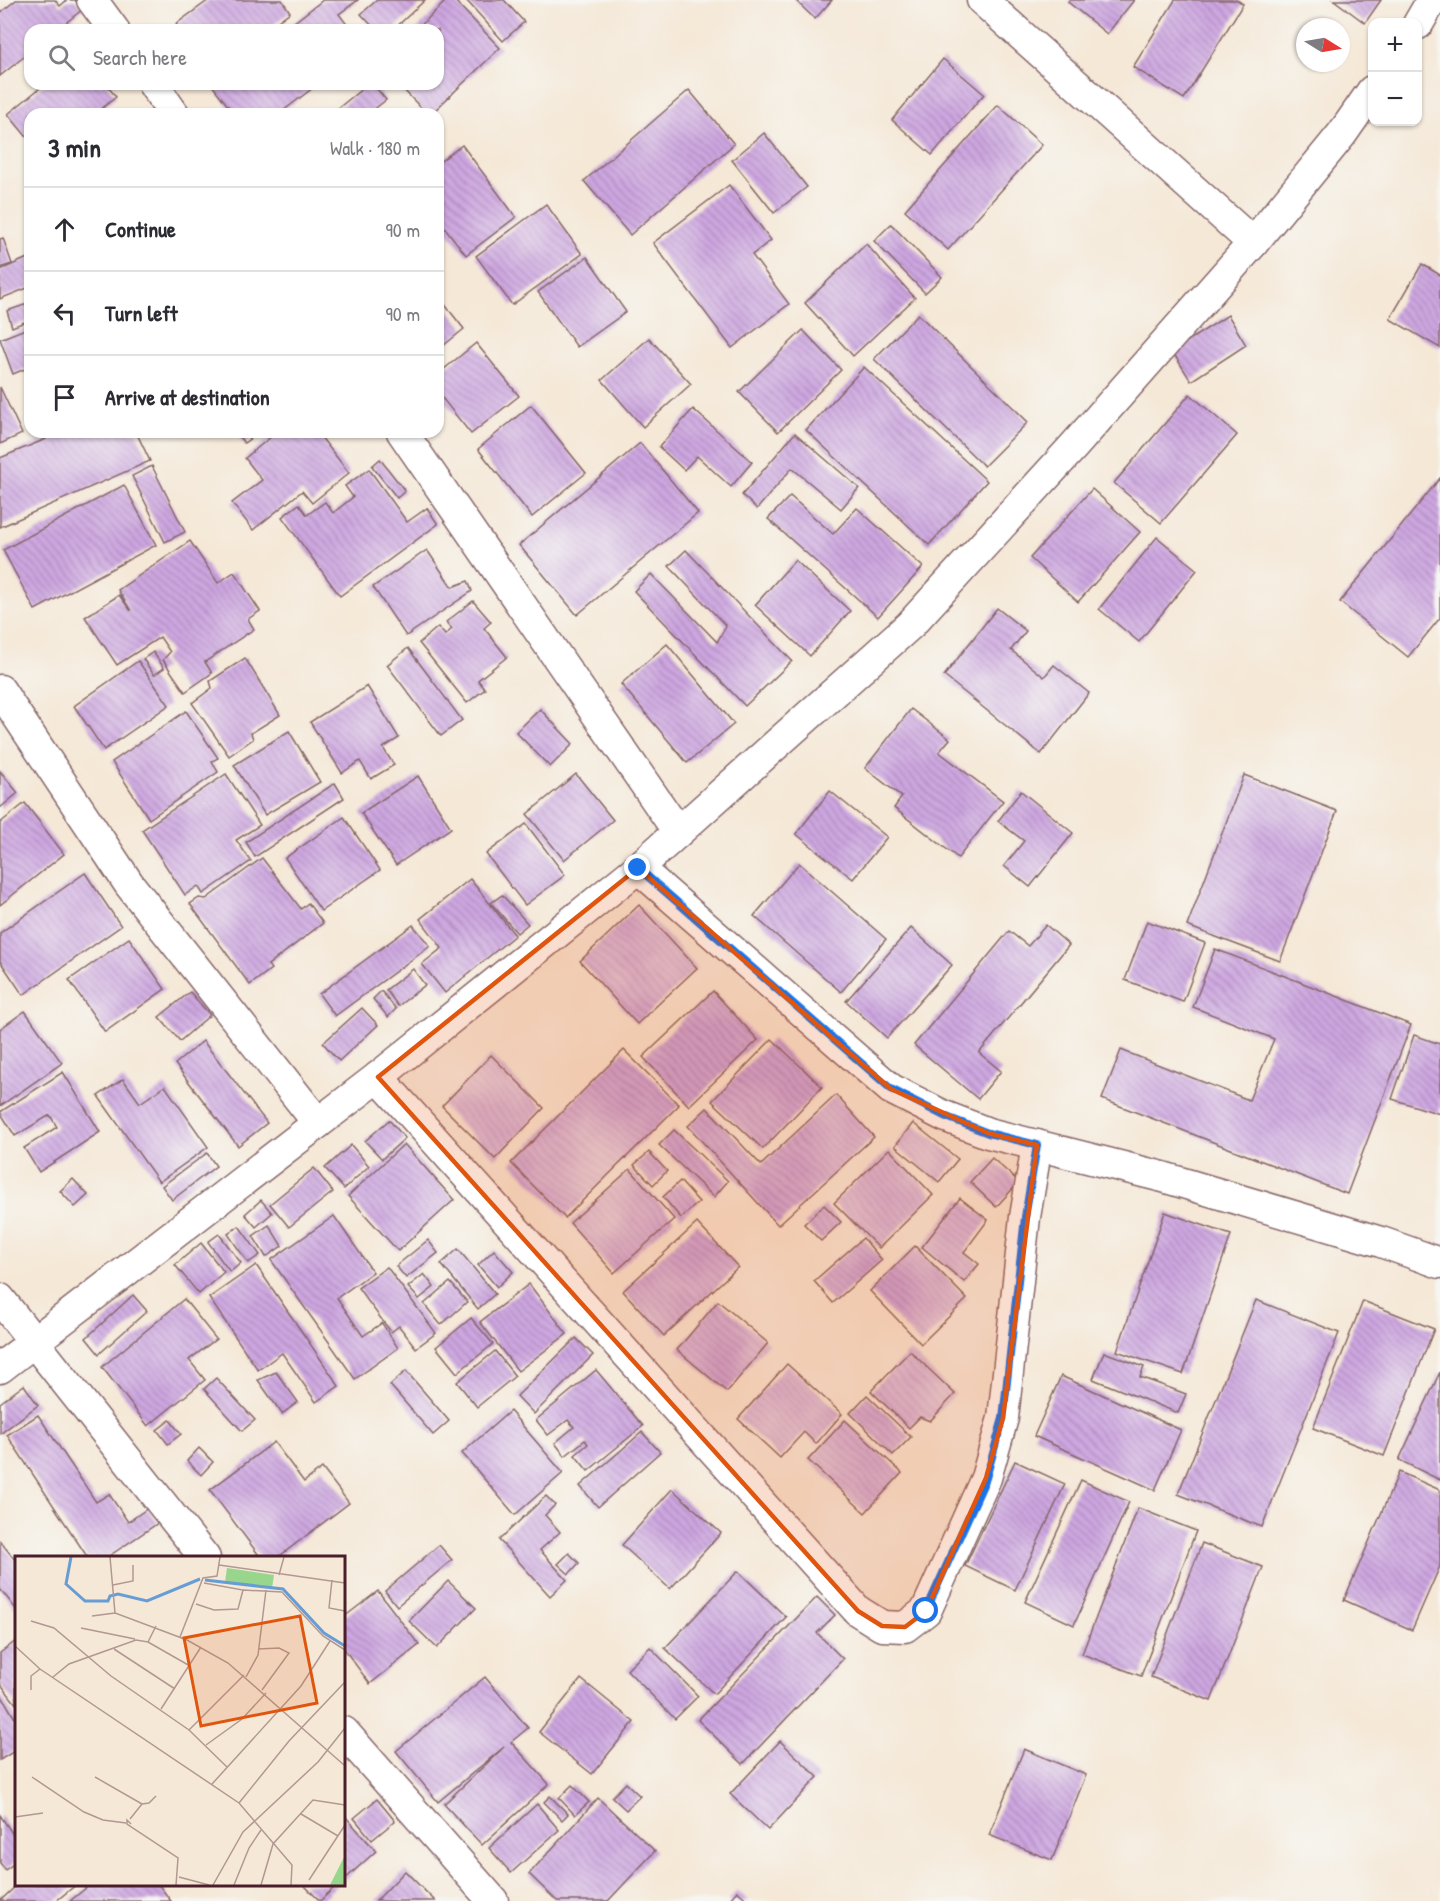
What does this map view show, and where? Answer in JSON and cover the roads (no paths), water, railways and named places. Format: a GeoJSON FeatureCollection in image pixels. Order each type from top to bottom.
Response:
{"type":"FeatureCollection","features":[{"type":"Feature","properties":{"kind":"street"},"geometry":{"type":"LineString","coordinates":[[92,0],[110,24]]}},
{"type":"Feature","properties":{"kind":"street"},"geometry":{"type":"LineString","coordinates":[[1422,18],[1432,0]]}},
{"type":"Feature","properties":{"kind":"street"},"geometry":{"type":"LineString","coordinates":[[988,2],[1253,243]]}},
{"type":"Feature","properties":{"kind":"street"},"geometry":{"type":"LineString","coordinates":[[157,90],[170,108]]}},
{"type":"Feature","properties":{"kind":"street"},"geometry":{"type":"LineString","coordinates":[[0,1368],[378,1077],[638,868],[910,625],[1253,243],[1342,134],[1368,97]]}},
{"type":"Feature","properties":{"kind":"street"},"geometry":{"type":"LineString","coordinates":[[406,438],[678,832]]}},
{"type":"Feature","properties":{"kind":"street"},"geometry":{"type":"LineString","coordinates":[[0,690],[129,884],[318,1123]]}},
{"type":"Feature","properties":{"kind":"street"},"geometry":{"type":"LineString","coordinates":[[638,868],[891,1089],[944,1116],[977,1129],[1174,1180],[1381,1242],[1440,1263]]}},
{"type":"Feature","properties":{"kind":"street"},"geometry":{"type":"LineString","coordinates":[[378,1077],[858,1611],[882,1626],[905,1627],[926,1611],[986,1478],[1003,1418],[1025,1217],[1037,1145]]}},
{"type":"Feature","properties":{"kind":"street"},"geometry":{"type":"LineString","coordinates":[[0,1299],[204,1556]]}},
{"type":"Feature","properties":{"kind":"street"},"geometry":{"type":"LineString","coordinates":[[345,1733],[493,1901]]}}]}
